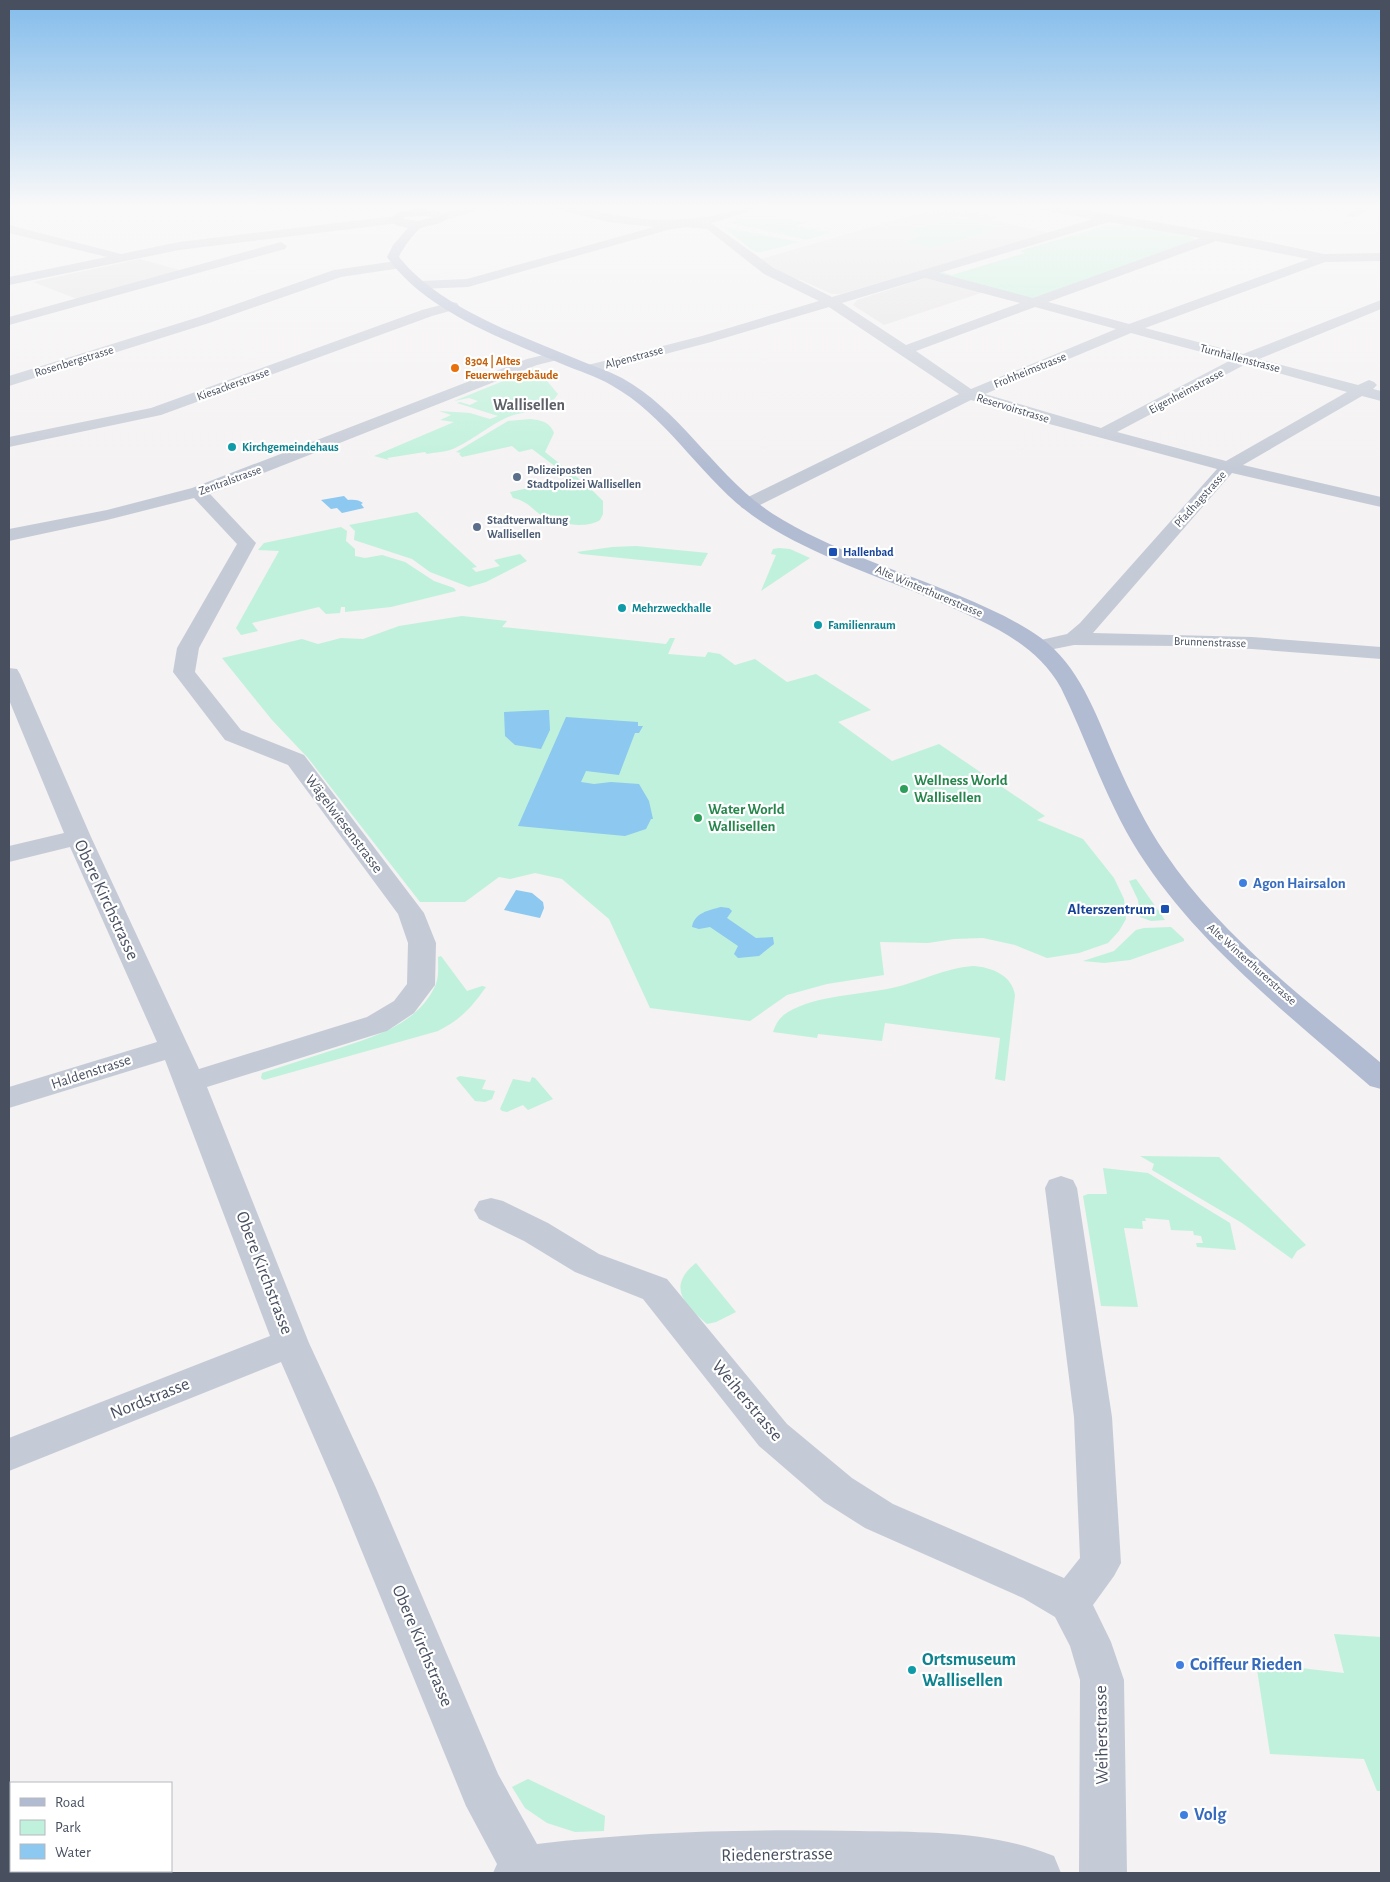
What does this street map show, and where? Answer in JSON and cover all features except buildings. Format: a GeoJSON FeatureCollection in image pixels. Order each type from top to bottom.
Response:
{"type":"FeatureCollection","features":[{"type":"Feature","properties":{"kind":"main road","name":"Alte Winterthurerstrasse"},"geometry":{"type":"LineString","coordinates":[[435,295],[482,322],[616,381],[636,392],[648,401],[707,467],[748,504],[800,537],[989,616],[1039,646],[1054,661],[1072,687],[1134,822],[1163,869],[1200,916],[1226,943],[1381,1079]]}},
{"type":"Feature","properties":{"kind":"street"},"geometry":{"type":"LineString","coordinates":[[9,321],[104,295]]}},
{"type":"Feature","properties":{"kind":"street","name":"Rosenbergstrasse"},"geometry":{"type":"LineString","coordinates":[[9,381],[204,320],[276,295]]}},
{"type":"Feature","properties":{"kind":"street","name":"Reservoirstrasse"},"geometry":{"type":"LineString","coordinates":[[818,295],[832,302],[905,350],[970,395],[1102,434],[1228,467],[1381,502]]}},
{"type":"Feature","properties":{"kind":"street","name":"Alpenstrasse"},"geometry":{"type":"LineString","coordinates":[[589,369],[706,339],[856,295]]}},
{"type":"Feature","properties":{"kind":"street","name":"Turnhallenstrasse"},"geometry":{"type":"LineString","coordinates":[[1001,295],[1381,396]]}},
{"type":"Feature","properties":{"kind":"street"},"geometry":{"type":"LineString","coordinates":[[905,350],[1058,295]]}},
{"type":"Feature","properties":{"kind":"street","name":"Frohheimstrasse"},"geometry":{"type":"LineString","coordinates":[[748,504],[970,395],[1129,329],[1222,295]]}},
{"type":"Feature","properties":{"kind":"street","name":"Eigenheimstrasse"},"geometry":{"type":"LineString","coordinates":[[1102,434],[1245,360],[1381,304]]}},
{"type":"Feature","properties":{"kind":"street","name":"Kiesackerstrasse"},"geometry":{"type":"LineString","coordinates":[[9,442],[155,412],[427,313],[452,306]]}},
{"type":"Feature","properties":{"kind":"street","name":"Zentralstrasse"},"geometry":{"type":"LineString","coordinates":[[9,535],[124,512],[198,492],[532,362],[556,356]]}},
{"type":"Feature","properties":{"kind":"street","name":"Pfadhagstrasse"},"geometry":{"type":"LineString","coordinates":[[1074,639],[1087,627],[1228,467],[1381,379]]}},
{"type":"Feature","properties":{"kind":"street","name":"Wägelwiesenstrasse"},"geometry":{"type":"LineString","coordinates":[[190,1082],[377,1024],[404,1007],[421,985],[423,962],[422,943],[411,912],[296,760],[233,735],[184,672],[188,648],[247,543],[198,492]]}},
{"type":"Feature","properties":{"kind":"street","name":"Brunnenstrasse"},"geometry":{"type":"LineString","coordinates":[[1039,646],[1074,639],[1243,643],[1381,653]]}},
{"type":"Feature","properties":{"kind":"street","name":"Obere Kirchstrasse"},"geometry":{"type":"LineString","coordinates":[[9,674],[17,717],[78,837],[190,1082],[292,1343],[356,1488],[482,1790],[521,1871]]}},
{"type":"Feature","properties":{"kind":"street"},"geometry":{"type":"LineString","coordinates":[[9,854],[78,837]]}},
{"type":"Feature","properties":{"kind":"street","name":"Haldenstrasse"},"geometry":{"type":"LineString","coordinates":[[9,1098],[174,1047]]}},
{"type":"Feature","properties":{"kind":"street"},"geometry":{"type":"LineString","coordinates":[[1061,1188],[1093,1417],[1100,1556],[1100,1563],[1070,1603]]}},
{"type":"Feature","properties":{"kind":"street","name":"Weiherstrasse"},"geometry":{"type":"LineString","coordinates":[[492,1210],[536,1232],[587,1263],[655,1289],[773,1435],[838,1490],[879,1516],[1038,1585],[1070,1603],[1090,1642],[1102,1680],[1103,1873]]}},
{"type":"Feature","properties":{"kind":"street","name":"Nordstrasse"},"geometry":{"type":"LineString","coordinates":[[9,1455],[292,1343]]}},
{"type":"Feature","properties":{"kind":"street","name":"Riedenerstrasse"},"geometry":{"type":"LineString","coordinates":[[521,1871],[608,1859],[746,1864],[803,1853],[933,1856],[1013,1866],[1037,1873]]}},
{"type":"Feature","properties":{"kind":"shaded area"},"geometry":{"type":"Polygon","coordinates":[[[66,295],[93,295],[77,299],[66,295]]]}},
{"type":"Feature","properties":{"kind":"shaded area"},"geometry":{"type":"Polygon","coordinates":[[[873,295],[975,295],[884,325],[853,305],[857,300],[873,295]]]}},
{"type":"Feature","properties":{"kind":"green space"},"geometry":{"type":"Polygon","coordinates":[[[1013,295],[1046,295],[1032,300],[1013,295]]]}},
{"type":"Feature","properties":{"kind":"green space"},"geometry":{"type":"Polygon","coordinates":[[[533,369],[547,374],[547,381],[558,394],[547,405],[508,417],[454,449],[387,458],[389,460],[374,456],[454,422],[440,420],[451,415],[439,411],[470,413],[490,419],[498,416],[457,403],[470,405],[478,401],[469,398],[454,401],[533,369]]]}},
{"type":"Feature","properties":{"kind":"green space"},"geometry":{"type":"Polygon","coordinates":[[[530,419],[545,422],[554,433],[545,452],[588,486],[603,501],[603,514],[600,520],[595,523],[581,525],[559,522],[546,518],[528,504],[513,498],[510,492],[572,479],[532,449],[519,452],[512,446],[462,457],[459,454],[461,453],[456,452],[508,421],[530,419]]]}},
{"type":"Feature","properties":{"kind":"green space"},"geometry":{"type":"Polygon","coordinates":[[[417,512],[477,567],[472,568],[476,572],[500,566],[494,560],[520,554],[527,561],[486,582],[469,587],[430,572],[412,559],[354,540],[355,531],[349,525],[417,512]]]}},
{"type":"Feature","properties":{"kind":"green space"},"geometry":{"type":"Polygon","coordinates":[[[341,527],[347,531],[346,541],[355,549],[355,556],[365,558],[382,555],[405,562],[434,581],[454,588],[456,591],[391,607],[345,612],[345,607],[341,607],[340,613],[326,614],[319,607],[252,623],[258,631],[241,635],[236,628],[279,551],[258,550],[264,543],[341,527]]]}},
{"type":"Feature","properties":{"kind":"green space"},"geometry":{"type":"Polygon","coordinates":[[[636,546],[708,553],[701,566],[581,554],[577,552],[636,546]]]}},
{"type":"Feature","properties":{"kind":"green space"},"geometry":{"type":"Polygon","coordinates":[[[773,549],[790,549],[810,558],[761,591],[776,555],[771,554],[773,549]]]}},
{"type":"Feature","properties":{"kind":"green space","name":"Water World Wallisellen"},"geometry":{"type":"Polygon","coordinates":[[[462,616],[507,621],[502,627],[666,644],[670,638],[675,638],[668,654],[705,657],[708,652],[720,654],[735,665],[755,659],[787,682],[816,674],[871,710],[838,722],[892,761],[939,744],[1045,816],[1037,820],[1083,839],[1114,878],[1124,899],[1126,919],[1119,931],[1108,943],[1079,953],[1047,958],[1015,945],[983,938],[954,939],[928,943],[880,942],[884,975],[827,984],[787,995],[750,1021],[650,1008],[609,919],[562,879],[535,873],[510,879],[499,877],[465,902],[420,902],[308,758],[272,720],[222,658],[302,639],[318,644],[341,638],[363,639],[399,626],[462,616]]]}},
{"type":"Feature","properties":{"kind":"green space"},"geometry":{"type":"Polygon","coordinates":[[[1136,879],[1165,920],[1151,921],[1140,917],[1138,900],[1129,881],[1136,879]]]}},
{"type":"Feature","properties":{"kind":"green space"},"geometry":{"type":"Polygon","coordinates":[[[1171,927],[1184,941],[1130,960],[1104,963],[1083,961],[1114,951],[1136,930],[1171,927]]]}},
{"type":"Feature","properties":{"kind":"green space"},"geometry":{"type":"Polygon","coordinates":[[[441,956],[467,991],[482,986],[486,987],[470,1007],[453,1022],[438,1031],[264,1080],[261,1078],[262,1073],[361,1041],[405,1020],[428,998],[436,984],[438,957],[441,956]]]}},
{"type":"Feature","properties":{"kind":"green space"},"geometry":{"type":"Polygon","coordinates":[[[973,966],[987,968],[1000,973],[1010,982],[1015,995],[1005,1081],[995,1079],[1000,1038],[885,1023],[882,1041],[818,1034],[817,1038],[773,1032],[775,1026],[785,1014],[799,1006],[839,996],[892,988],[952,969],[973,966]]]}},
{"type":"Feature","properties":{"kind":"green space"},"geometry":{"type":"Polygon","coordinates":[[[460,1076],[486,1080],[482,1089],[495,1091],[492,1099],[485,1102],[475,1101],[456,1078],[460,1076]]]}},
{"type":"Feature","properties":{"kind":"green space"},"geometry":{"type":"Polygon","coordinates":[[[532,1077],[553,1099],[528,1110],[523,1105],[507,1112],[502,1111],[500,1109],[513,1079],[530,1082],[532,1077]]]}},
{"type":"Feature","properties":{"kind":"green space"},"geometry":{"type":"Polygon","coordinates":[[[1140,1156],[1219,1157],[1306,1245],[1297,1251],[1292,1259],[1242,1223],[1152,1170],[1154,1164],[1140,1156]]]}},
{"type":"Feature","properties":{"kind":"green space"},"geometry":{"type":"Polygon","coordinates":[[[1103,1168],[1148,1173],[1230,1223],[1236,1250],[1197,1247],[1196,1243],[1203,1243],[1201,1236],[1194,1235],[1193,1231],[1171,1230],[1169,1220],[1145,1218],[1146,1221],[1142,1221],[1143,1229],[1124,1228],[1138,1307],[1101,1306],[1083,1196],[1088,1194],[1107,1194],[1103,1168]]]}},
{"type":"Feature","properties":{"kind":"green space"},"geometry":{"type":"Polygon","coordinates":[[[696,1263],[736,1312],[716,1322],[707,1324],[685,1302],[680,1287],[682,1279],[687,1271],[696,1263]]]}},
{"type":"Feature","properties":{"kind":"green space"},"geometry":{"type":"Polygon","coordinates":[[[1334,1634],[1381,1637],[1381,1791],[1377,1791],[1364,1759],[1270,1754],[1256,1663],[1344,1673],[1334,1634]]]}},
{"type":"Feature","properties":{"kind":"green space"},"geometry":{"type":"Polygon","coordinates":[[[528,1779],[605,1816],[604,1831],[575,1832],[547,1823],[525,1808],[512,1787],[528,1779]]]}},
{"type":"Feature","properties":{"kind":"water"},"geometry":{"type":"Polygon","coordinates":[[[344,496],[348,500],[362,502],[361,504],[364,508],[342,513],[337,508],[331,509],[321,500],[344,496]]]}},
{"type":"Feature","properties":{"kind":"water"},"geometry":{"type":"Polygon","coordinates":[[[549,710],[550,730],[541,749],[515,745],[505,736],[504,712],[549,710]]]}},
{"type":"Feature","properties":{"kind":"water"},"geometry":{"type":"Polygon","coordinates":[[[566,717],[638,722],[638,726],[643,726],[639,733],[635,733],[619,775],[586,771],[581,782],[594,784],[611,782],[639,784],[649,801],[653,819],[651,819],[646,829],[625,836],[518,826],[566,717]]]}},
{"type":"Feature","properties":{"kind":"water"},"geometry":{"type":"Polygon","coordinates":[[[516,890],[532,893],[543,902],[544,908],[540,918],[504,910],[516,890]]]}},
{"type":"Feature","properties":{"kind":"water"},"geometry":{"type":"Polygon","coordinates":[[[721,907],[729,908],[732,911],[727,918],[756,938],[773,937],[774,944],[759,956],[738,958],[734,954],[738,946],[710,927],[699,929],[692,927],[693,922],[699,915],[721,907]]]}},
{"type":"Feature","properties":{"kind":"place","name":"8304 | Altes Feuerwehrgebäude"},"geometry":{"type":"Point","coordinates":[455,368]}},
{"type":"Feature","properties":{"kind":"place","name":"Kirchgemeindehaus"},"geometry":{"type":"Point","coordinates":[232,447]}},
{"type":"Feature","properties":{"kind":"place","name":"Polizeiposten Stadtpolizei Wallisellen"},"geometry":{"type":"Point","coordinates":[517,477]}},
{"type":"Feature","properties":{"kind":"place","name":"Stadtverwaltung Wallisellen"},"geometry":{"type":"Point","coordinates":[477,527]}},
{"type":"Feature","properties":{"kind":"place","name":"Hallenbad"},"geometry":{"type":"Point","coordinates":[833,552]}},
{"type":"Feature","properties":{"kind":"place","name":"Mehrzweckhalle"},"geometry":{"type":"Point","coordinates":[622,608]}},
{"type":"Feature","properties":{"kind":"place","name":"Familienraum"},"geometry":{"type":"Point","coordinates":[818,625]}},
{"type":"Feature","properties":{"kind":"place","name":"Wellness World Wallisellen"},"geometry":{"type":"Point","coordinates":[904,789]}},
{"type":"Feature","properties":{"kind":"place","name":"Water World Wallisellen"},"geometry":{"type":"Point","coordinates":[698,818]}},
{"type":"Feature","properties":{"kind":"place","name":"Agon Hairsalon"},"geometry":{"type":"Point","coordinates":[1243,883]}},
{"type":"Feature","properties":{"kind":"place","name":"Alterszentrum"},"geometry":{"type":"Point","coordinates":[1165,909]}},
{"type":"Feature","properties":{"kind":"place","name":"Coiffeur Rieden"},"geometry":{"type":"Point","coordinates":[1180,1665]}},
{"type":"Feature","properties":{"kind":"place","name":"Ortsmuseum Wallisellen"},"geometry":{"type":"Point","coordinates":[912,1670]}},
{"type":"Feature","properties":{"kind":"place","name":"Volg"},"geometry":{"type":"Point","coordinates":[1184,1815]}},
{"type":"Feature","properties":{"kind":"district","name":"Wallisellen"},"geometry":{"type":"Point","coordinates":[529,405]}}]}
